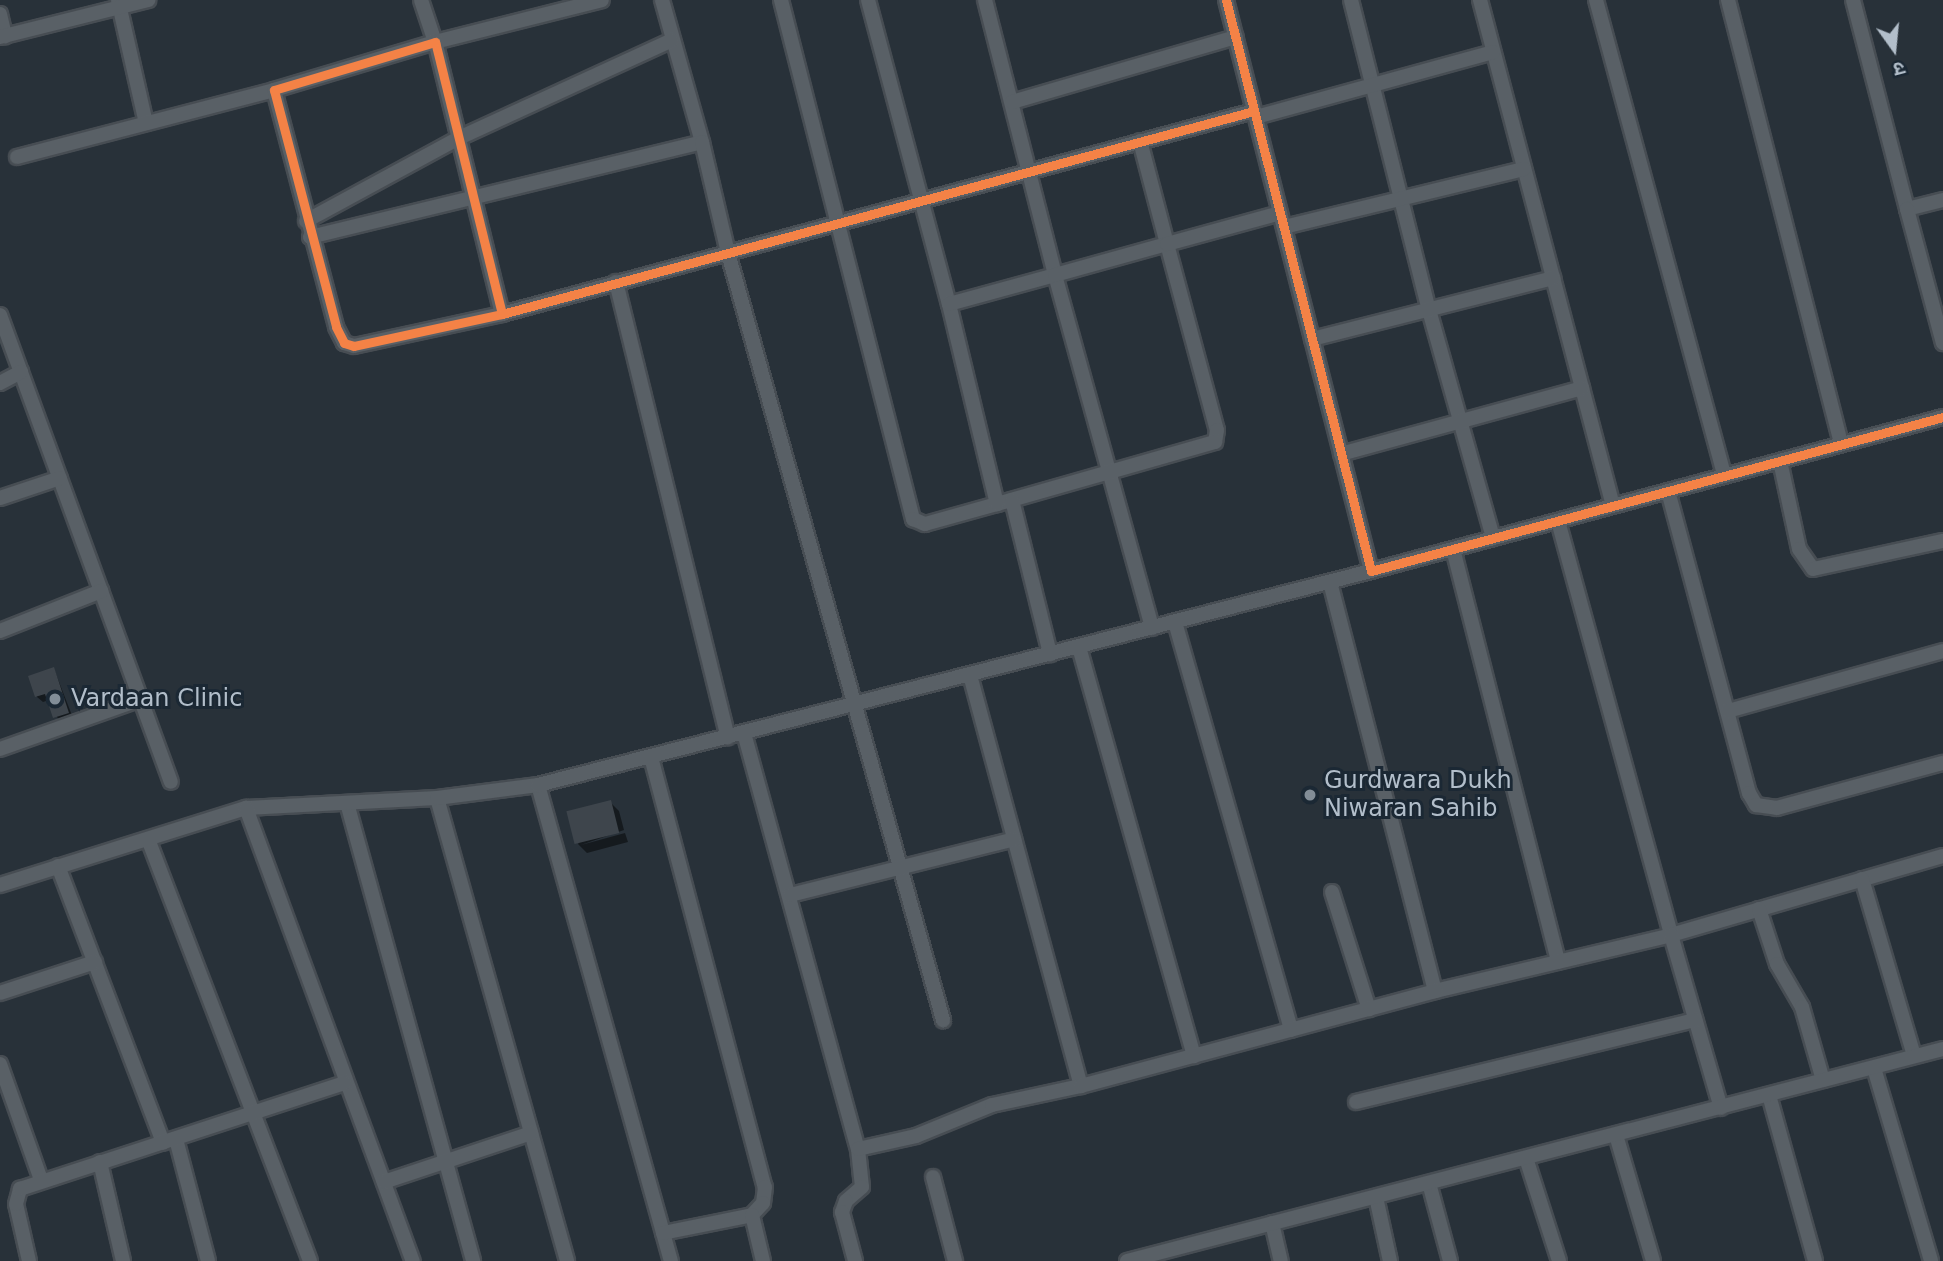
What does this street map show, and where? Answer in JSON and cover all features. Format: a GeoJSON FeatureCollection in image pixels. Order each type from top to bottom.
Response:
{"type":"FeatureCollection","features":[{"type":"Feature","properties":{"kind":"street"},"geometry":{"type":"LineString","coordinates":[[0,14],[3,37],[119,3],[148,0]]}},
{"type":"Feature","properties":{"kind":"street"},"geometry":{"type":"LineString","coordinates":[[421,0],[435,43],[502,314]]}},
{"type":"Feature","properties":{"kind":"street"},"geometry":{"type":"LineString","coordinates":[[17,157],[602,0]]}},
{"type":"Feature","properties":{"kind":"street"},"geometry":{"type":"LineString","coordinates":[[662,0],[702,142],[728,253],[943,1020]]}},
{"type":"Feature","properties":{"kind":"street"},"geometry":{"type":"LineString","coordinates":[[781,0],[914,519],[925,524],[1201,450],[1217,436],[1140,141]]}},
{"type":"Feature","properties":{"kind":"street"},"geometry":{"type":"LineString","coordinates":[[868,0],[949,304],[997,504]]}},
{"type":"Feature","properties":{"kind":"street"},"geometry":{"type":"LineString","coordinates":[[1351,0],[1429,310],[1493,538]]}},
{"type":"Feature","properties":{"kind":"street"},"geometry":{"type":"LineString","coordinates":[[1480,0],[1613,506]]}},
{"type":"Feature","properties":{"kind":"street"},"geometry":{"type":"LineString","coordinates":[[1596,0],[1724,475]]}},
{"type":"Feature","properties":{"kind":"street"},"geometry":{"type":"LineString","coordinates":[[1728,0],[1841,444]]}},
{"type":"Feature","properties":{"kind":"street"},"geometry":{"type":"LineString","coordinates":[[1853,0],[1943,343]]}},
{"type":"Feature","properties":{"kind":"street"},"geometry":{"type":"LineString","coordinates":[[990,1],[1055,275],[1152,628]]}},
{"type":"Feature","properties":{"kind":"street"},"geometry":{"type":"LineString","coordinates":[[1229,1],[1371,571]]}},
{"type":"Feature","properties":{"kind":"street"},"geometry":{"type":"LineString","coordinates":[[119,3],[146,123]]}},
{"type":"Feature","properties":{"kind":"street"},"geometry":{"type":"LineString","coordinates":[[1012,102],[1236,37]]}},
{"type":"Feature","properties":{"kind":"street"},"geometry":{"type":"LineString","coordinates":[[306,220],[459,138],[673,40]]}},
{"type":"Feature","properties":{"kind":"street"},"geometry":{"type":"LineString","coordinates":[[274,90],[310,237],[344,343],[365,345],[502,314],[1140,141],[1372,85],[1493,52]]}},
{"type":"Feature","properties":{"kind":"street"},"geometry":{"type":"LineString","coordinates":[[310,237],[702,142]]}},
{"type":"Feature","properties":{"kind":"street"},"geometry":{"type":"LineString","coordinates":[[949,304],[1167,244],[1401,199],[1524,169]]}},
{"type":"Feature","properties":{"kind":"street"},"geometry":{"type":"LineString","coordinates":[[1907,209],[1943,200]]}},
{"type":"Feature","properties":{"kind":"street"},"geometry":{"type":"LineString","coordinates":[[1312,340],[1553,278]]}},
{"type":"Feature","properties":{"kind":"street"},"geometry":{"type":"LineString","coordinates":[[616,282],[727,737]]}},
{"type":"Feature","properties":{"kind":"street"},"geometry":{"type":"LineString","coordinates":[[0,315],[171,782]]}},
{"type":"Feature","properties":{"kind":"street"},"geometry":{"type":"LineString","coordinates":[[0,383],[21,372]]}},
{"type":"Feature","properties":{"kind":"street"},"geometry":{"type":"LineString","coordinates":[[1341,454],[1582,388]]}},
{"type":"Feature","properties":{"kind":"street"},"geometry":{"type":"LineString","coordinates":[[0,885],[246,808],[437,798],[538,785],[1331,582],[1943,417]]}},
{"type":"Feature","properties":{"kind":"street"},"geometry":{"type":"LineString","coordinates":[[1780,461],[1799,549],[1813,569],[1943,541]]}},
{"type":"Feature","properties":{"kind":"street"},"geometry":{"type":"LineString","coordinates":[[0,498],[60,478]]}},
{"type":"Feature","properties":{"kind":"street"},"geometry":{"type":"LineString","coordinates":[[1668,491],[1749,793],[1764,809],[1943,763]]}},
{"type":"Feature","properties":{"kind":"street"},"geometry":{"type":"LineString","coordinates":[[1012,500],[1050,654]]}},
{"type":"Feature","properties":{"kind":"street"},"geometry":{"type":"LineString","coordinates":[[1558,521],[1720,1108]]}},
{"type":"Feature","properties":{"kind":"street"},"geometry":{"type":"LineString","coordinates":[[1453,549],[1558,962]]}},
{"type":"Feature","properties":{"kind":"street"},"geometry":{"type":"LineString","coordinates":[[1331,582],[1435,991]]}},
{"type":"Feature","properties":{"kind":"street"},"geometry":{"type":"LineString","coordinates":[[0,631],[101,591]]}},
{"type":"Feature","properties":{"kind":"street"},"geometry":{"type":"LineString","coordinates":[[1175,622],[1291,1030]]}},
{"type":"Feature","properties":{"kind":"street"},"geometry":{"type":"LineString","coordinates":[[1079,647],[1194,1056]]}},
{"type":"Feature","properties":{"kind":"street"},"geometry":{"type":"LineString","coordinates":[[1728,711],[1943,651]]}},
{"type":"Feature","properties":{"kind":"street"},"geometry":{"type":"LineString","coordinates":[[970,675],[1081,1086]]}},
{"type":"Feature","properties":{"kind":"street"},"geometry":{"type":"LineString","coordinates":[[0,749],[141,699]]}},
{"type":"Feature","properties":{"kind":"street"},"geometry":{"type":"LineString","coordinates":[[744,733],[858,1149],[862,1187],[846,1201],[842,1212],[855,1261]]}},
{"type":"Feature","properties":{"kind":"street"},"geometry":{"type":"LineString","coordinates":[[650,757],[765,1187],[762,1203],[752,1215],[663,1233]]}},
{"type":"Feature","properties":{"kind":"street"},"geometry":{"type":"LineString","coordinates":[[538,785],[671,1261]]}},
{"type":"Feature","properties":{"kind":"street"},"geometry":{"type":"LineString","coordinates":[[437,798],[567,1261]]}},
{"type":"Feature","properties":{"kind":"street"},"geometry":{"type":"LineString","coordinates":[[347,803],[474,1261]]}},
{"type":"Feature","properties":{"kind":"street"},"geometry":{"type":"LineString","coordinates":[[246,808],[345,1083],[413,1261]]}},
{"type":"Feature","properties":{"kind":"street"},"geometry":{"type":"LineString","coordinates":[[149,839],[310,1261]]}},
{"type":"Feature","properties":{"kind":"street"},"geometry":{"type":"LineString","coordinates":[[790,895],[1014,839]]}},
{"type":"Feature","properties":{"kind":"street"},"geometry":{"type":"LineString","coordinates":[[858,1149],[916,1136],[992,1105],[1081,1086],[1435,991],[1671,935],[1943,856]]}},
{"type":"Feature","properties":{"kind":"street"},"geometry":{"type":"LineString","coordinates":[[58,866],[170,1141],[208,1261]]}},
{"type":"Feature","properties":{"kind":"street"},"geometry":{"type":"LineString","coordinates":[[1862,879],[1914,1056]]}},
{"type":"Feature","properties":{"kind":"street"},"geometry":{"type":"LineString","coordinates":[[1332,892],[1369,1009]]}},
{"type":"Feature","properties":{"kind":"street"},"geometry":{"type":"LineString","coordinates":[[1759,909],[1777,964],[1802,1007],[1823,1080]]}},
{"type":"Feature","properties":{"kind":"street"},"geometry":{"type":"LineString","coordinates":[[0,993],[95,961]]}},
{"type":"Feature","properties":{"kind":"street"},"geometry":{"type":"LineString","coordinates":[[1356,1102],[1695,1020]]}},
{"type":"Feature","properties":{"kind":"street"},"geometry":{"type":"LineString","coordinates":[[1128,1261],[1185,1254],[1272,1223],[1943,1049]]}},
{"type":"Feature","properties":{"kind":"street"},"geometry":{"type":"LineString","coordinates":[[0,1064],[6,1099],[41,1180]]}},
{"type":"Feature","properties":{"kind":"street"},"geometry":{"type":"LineString","coordinates":[[1874,1068],[1931,1261]]}},
{"type":"Feature","properties":{"kind":"street"},"geometry":{"type":"LineString","coordinates":[[29,1261],[16,1199],[20,1189],[345,1083]]}},
{"type":"Feature","properties":{"kind":"street"},"geometry":{"type":"LineString","coordinates":[[1769,1095],[1815,1261]]}},
{"type":"Feature","properties":{"kind":"street"},"geometry":{"type":"LineString","coordinates":[[384,1182],[531,1133]]}},
{"type":"Feature","properties":{"kind":"street"},"geometry":{"type":"LineString","coordinates":[[1616,1135],[1653,1261]]}},
{"type":"Feature","properties":{"kind":"street"},"geometry":{"type":"LineString","coordinates":[[1526,1158],[1559,1261]]}},
{"type":"Feature","properties":{"kind":"street"},"geometry":{"type":"LineString","coordinates":[[100,1163],[123,1261]]}},
{"type":"Feature","properties":{"kind":"street"},"geometry":{"type":"LineString","coordinates":[[933,1177],[955,1261]]}},
{"type":"Feature","properties":{"kind":"street"},"geometry":{"type":"LineString","coordinates":[[1429,1183],[1450,1261]]}},
{"type":"Feature","properties":{"kind":"street"},"geometry":{"type":"LineString","coordinates":[[1376,1197],[1390,1261]]}},
{"type":"Feature","properties":{"kind":"street"},"geometry":{"type":"LineString","coordinates":[[752,1215],[763,1261]]}},
{"type":"Feature","properties":{"kind":"street"},"geometry":{"type":"LineString","coordinates":[[1272,1223],[1281,1261]]}},
{"type":"Feature","properties":{"kind":"building"},"geometry":{"type":"Polygon","coordinates":[[[54,667],[69,713],[53,718],[45,694],[35,697],[28,676],[54,667]]]}},
{"type":"Feature","properties":{"kind":"building"},"geometry":{"type":"Polygon","coordinates":[[[611,800],[619,833],[575,844],[566,811],[611,800]]]}},
{"type":"Feature","properties":{"kind":"cycle path"},"geometry":{"type":"LineString","coordinates":[[1226,0],[1371,571],[1943,417]]}},
{"type":"Feature","properties":{"kind":"cycle path"},"geometry":{"type":"LineString","coordinates":[[502,314],[435,42],[274,90],[336,327],[344,343],[354,346],[502,314],[1254,111]]}},
{"type":"Feature","properties":{"kind":"place","name":"Vardaan Clinic"},"geometry":{"type":"Point","coordinates":[55,699]}},
{"type":"Feature","properties":{"kind":"place","name":"Gurdwara Dukh Niwaran Sahib"},"geometry":{"type":"Point","coordinates":[1310,795]}}]}
